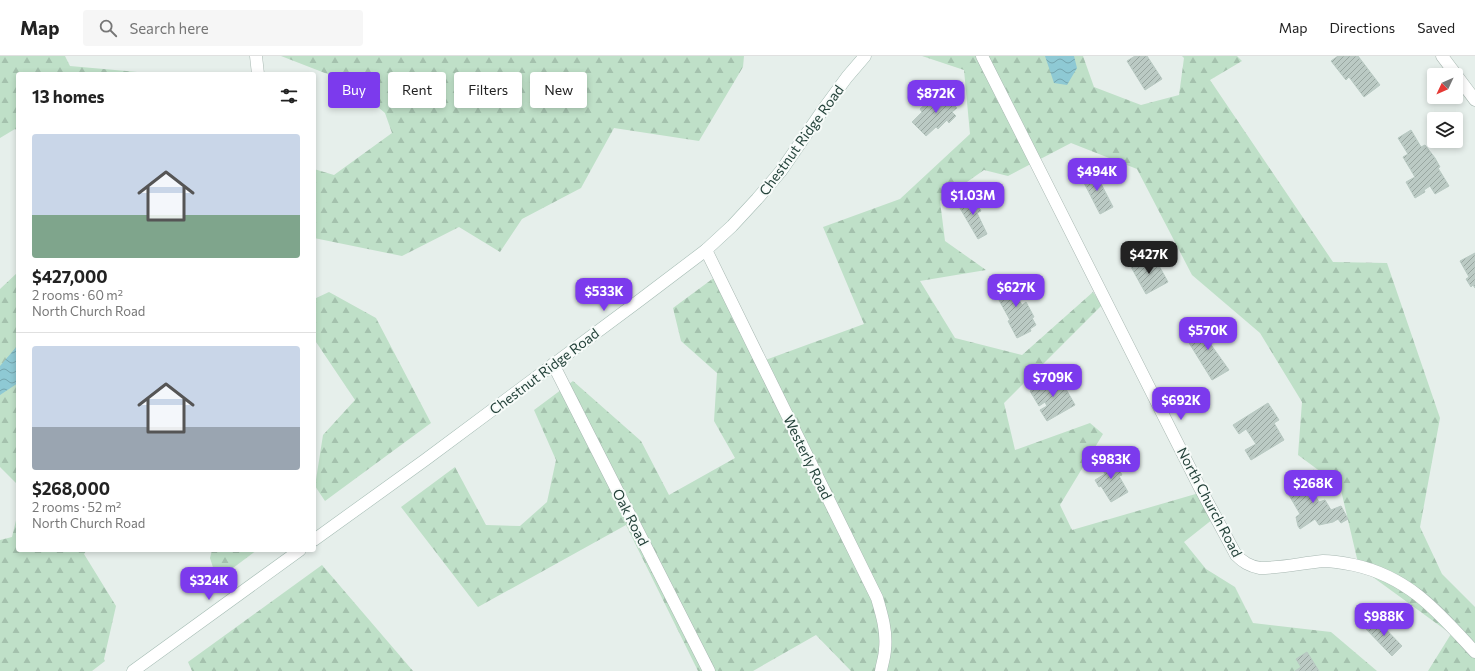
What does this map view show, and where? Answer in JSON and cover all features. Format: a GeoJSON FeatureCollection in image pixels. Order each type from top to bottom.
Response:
{"type":"FeatureCollection","features":[{"type":"Feature","properties":{"kind":"street"},"geometry":{"type":"LineString","coordinates":[[256,56],[258,72]]}},
{"type":"Feature","properties":{"kind":"street","name":"Chestnut Ridge Road"},"geometry":{"type":"LineString","coordinates":[[316,539],[425,460],[706,250],[732,226],[771,182],[798,147],[829,100],[865,56]]}},
{"type":"Feature","properties":{"kind":"street","name":"North Church Road"},"geometry":{"type":"LineString","coordinates":[[982,56],[1236,555],[1243,562],[1260,568],[1324,561],[1344,563],[1386,575],[1420,596],[1437,611],[1475,652]]}},
{"type":"Feature","properties":{"kind":"street"},"geometry":{"type":"LineString","coordinates":[[1442,56],[1475,100]]}},
{"type":"Feature","properties":{"kind":"street","name":"Westerly Road"},"geometry":{"type":"LineString","coordinates":[[706,250],[877,598],[883,617],[886,649],[881,671]]}},
{"type":"Feature","properties":{"kind":"street","name":"Oak Road"},"geometry":{"type":"LineString","coordinates":[[553,364],[709,671]]}},
{"type":"Feature","properties":{"kind":"street"},"geometry":{"type":"LineString","coordinates":[[133,671],[297,552]]}},
{"type":"Feature","properties":{"kind":"green space"},"geometry":{"type":"Polygon","coordinates":[[[0,56],[65,56],[70,66],[138,72],[16,72],[16,130],[0,138],[0,56]]]}},
{"type":"Feature","properties":{"kind":"green space"},"geometry":{"type":"Polygon","coordinates":[[[281,56],[744,56],[743,67],[699,141],[614,128],[581,188],[522,219],[500,252],[459,227],[402,256],[316,238],[316,170],[334,175],[392,133],[385,113],[379,108],[380,72],[328,72],[328,74],[281,56]]]}},
{"type":"Feature","properties":{"kind":"green space"},"geometry":{"type":"Polygon","coordinates":[[[922,56],[1083,56],[1094,87],[1141,105],[1179,95],[1184,58],[1182,56],[1237,56],[1242,61],[1210,80],[1333,262],[1387,263],[1440,418],[1420,527],[1442,574],[1475,607],[1475,671],[1428,671],[1451,634],[1359,567],[1340,486],[1298,455],[1302,402],[1260,333],[1192,275],[1137,169],[1071,143],[1008,176],[984,170],[940,201],[945,241],[986,270],[920,281],[955,338],[1022,355],[1093,292],[1102,305],[1004,403],[1015,450],[1090,423],[1103,434],[1060,505],[1072,530],[1199,493],[1213,519],[1184,542],[1206,569],[1235,587],[1253,623],[1331,632],[1377,671],[851,671],[816,635],[753,671],[698,671],[626,525],[478,607],[401,507],[455,467],[486,525],[520,526],[547,502],[556,460],[534,410],[573,381],[641,441],[669,495],[735,458],[714,421],[717,373],[681,341],[673,308],[715,277],[760,362],[864,324],[823,227],[900,199],[970,134],[964,70],[922,56]]]}},
{"type":"Feature","properties":{"kind":"green space"},"geometry":{"type":"Polygon","coordinates":[[[16,274],[16,483],[0,467],[0,289],[16,274]]]}},
{"type":"Feature","properties":{"kind":"green space"},"geometry":{"type":"Polygon","coordinates":[[[329,292],[376,318],[431,423],[325,501],[316,488],[323,435],[355,400],[316,342],[316,298],[329,292]]]}},
{"type":"Feature","properties":{"kind":"green space"},"geometry":{"type":"Polygon","coordinates":[[[16,520],[16,552],[86,552],[84,554],[116,606],[104,659],[105,661],[92,671],[0,671],[0,540],[12,537],[16,520]]]}},
{"type":"Feature","properties":{"kind":"green space"},"geometry":{"type":"Polygon","coordinates":[[[212,552],[254,552],[217,580],[210,558],[212,552]]]}},
{"type":"Feature","properties":{"kind":"green space"},"geometry":{"type":"Polygon","coordinates":[[[322,565],[413,671],[192,671],[188,662],[322,565]]]}},
{"type":"Feature","properties":{"kind":"water"},"geometry":{"type":"Polygon","coordinates":[[[1045,56],[1074,56],[1077,68],[1067,85],[1054,83],[1045,56]]]}},
{"type":"Feature","properties":{"kind":"water"},"geometry":{"type":"Polygon","coordinates":[[[16,347],[16,384],[0,395],[0,366],[16,347]]]}},
{"type":"Feature","properties":{"kind":"building"},"geometry":{"type":"Polygon","coordinates":[[[1135,56],[1147,56],[1162,79],[1145,90],[1127,61],[1135,56]]]}},
{"type":"Feature","properties":{"kind":"building"},"geometry":{"type":"Polygon","coordinates":[[[1338,56],[1358,56],[1380,85],[1364,97],[1349,77],[1346,80],[1331,61],[1338,56]]]}},
{"type":"Feature","properties":{"kind":"building"},"geometry":{"type":"Polygon","coordinates":[[[947,91],[954,98],[950,101],[957,108],[952,112],[956,116],[949,123],[947,120],[938,129],[936,127],[926,136],[912,122],[922,112],[920,109],[928,102],[929,103],[936,95],[939,99],[947,91]]]}},
{"type":"Feature","properties":{"kind":"building"},"geometry":{"type":"Polygon","coordinates":[[[1411,130],[1421,147],[1425,145],[1435,158],[1440,167],[1438,168],[1449,186],[1435,194],[1430,186],[1424,190],[1425,192],[1415,198],[1406,182],[1415,177],[1403,157],[1408,154],[1398,138],[1411,130]]]}},
{"type":"Feature","properties":{"kind":"building"},"geometry":{"type":"Polygon","coordinates":[[[1094,170],[1113,207],[1100,214],[1081,177],[1094,170]]]}},
{"type":"Feature","properties":{"kind":"building"},"geometry":{"type":"Polygon","coordinates":[[[972,195],[981,211],[977,213],[987,234],[978,239],[957,203],[972,195]]]}},
{"type":"Feature","properties":{"kind":"building"},"geometry":{"type":"Polygon","coordinates":[[[1475,253],[1475,288],[1473,285],[1471,287],[1466,279],[1469,277],[1460,261],[1475,253]]]}},
{"type":"Feature","properties":{"kind":"building"},"geometry":{"type":"Polygon","coordinates":[[[1146,256],[1152,267],[1158,264],[1168,282],[1146,294],[1130,265],[1146,256]]]}},
{"type":"Feature","properties":{"kind":"building"},"geometry":{"type":"Polygon","coordinates":[[[1016,279],[1025,297],[1019,300],[1022,305],[1026,302],[1034,317],[1032,318],[1036,325],[1030,329],[1031,331],[1017,338],[1008,321],[1010,320],[994,291],[1016,279]]]}},
{"type":"Feature","properties":{"kind":"building"},"geometry":{"type":"Polygon","coordinates":[[[1210,323],[1219,336],[1209,342],[1229,370],[1212,380],[1186,338],[1210,323]]]}},
{"type":"Feature","properties":{"kind":"building"},"geometry":{"type":"Polygon","coordinates":[[[1058,375],[1075,405],[1047,421],[1040,410],[1047,406],[1045,402],[1039,406],[1030,391],[1058,375]]]}},
{"type":"Feature","properties":{"kind":"building"},"geometry":{"type":"Polygon","coordinates":[[[1268,403],[1279,420],[1274,423],[1284,440],[1251,460],[1245,450],[1256,444],[1246,429],[1239,434],[1233,425],[1268,403]]]}},
{"type":"Feature","properties":{"kind":"building"},"geometry":{"type":"Polygon","coordinates":[[[1111,456],[1122,475],[1119,476],[1128,492],[1111,502],[1101,486],[1099,487],[1095,480],[1105,474],[1099,463],[1111,456]]]}},
{"type":"Feature","properties":{"kind":"building"},"geometry":{"type":"Polygon","coordinates":[[[1314,470],[1322,483],[1312,490],[1319,502],[1325,500],[1331,510],[1341,506],[1348,519],[1341,523],[1338,519],[1333,522],[1319,525],[1315,519],[1300,529],[1296,517],[1300,514],[1286,490],[1295,488],[1301,484],[1300,479],[1314,470]]]}},
{"type":"Feature","properties":{"kind":"building"},"geometry":{"type":"Polygon","coordinates":[[[1375,618],[1402,646],[1392,656],[1365,628],[1375,618]]]}},
{"type":"Feature","properties":{"kind":"building"},"geometry":{"type":"Polygon","coordinates":[[[1307,652],[1319,671],[1295,671],[1301,667],[1296,659],[1307,652]]]}}]}
